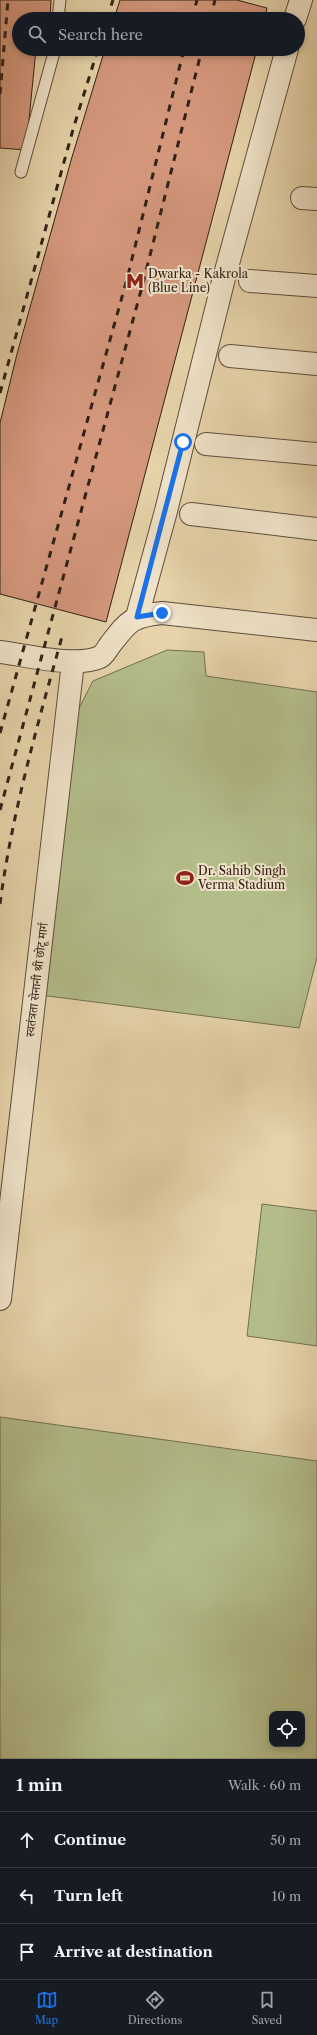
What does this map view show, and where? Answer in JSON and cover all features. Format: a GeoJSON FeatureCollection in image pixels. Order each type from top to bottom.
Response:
{"type":"FeatureCollection","features":[{"type":"Feature","properties":{"kind":"street"},"geometry":{"type":"LineString","coordinates":[[297,12],[300,0]]}},
{"type":"Feature","properties":{"kind":"street"},"geometry":{"type":"LineString","coordinates":[[137,617],[166,512],[224,278],[285,56]]}},
{"type":"Feature","properties":{"kind":"street"},"geometry":{"type":"LineString","coordinates":[[250,281],[317,286]]}},
{"type":"Feature","properties":{"kind":"street"},"geometry":{"type":"LineString","coordinates":[[230,356],[317,364]]}},
{"type":"Feature","properties":{"kind":"street"},"geometry":{"type":"LineString","coordinates":[[206,444],[317,454]]}},
{"type":"Feature","properties":{"kind":"street"},"geometry":{"type":"LineString","coordinates":[[191,514],[317,529]]}},
{"type":"Feature","properties":{"kind":"street"},"geometry":{"type":"LineString","coordinates":[[0,652],[73,662],[90,660],[102,656],[127,623],[137,617],[162,613],[317,630]]}},
{"type":"Feature","properties":{"kind":"street","name":"स्वतंत्रता सेनानी श्री छोटू मार्ग"},"geometry":{"type":"LineString","coordinates":[[0,1299],[73,662]]}},
{"type":"Feature","properties":{"kind":"lane"},"geometry":{"type":"LineString","coordinates":[[59,12],[60,0]]}},
{"type":"Feature","properties":{"kind":"lane"},"geometry":{"type":"LineString","coordinates":[[21,172],[54,56]]}},
{"type":"Feature","properties":{"kind":"green space","name":"Dr. Sahib Singh Verma Stadium"},"geometry":{"type":"Polygon","coordinates":[[[167,650],[204,652],[206,676],[317,692],[317,957],[299,1028],[40,995],[77,712],[93,681],[167,650]]]}},
{"type":"Feature","properties":{"kind":"green space"},"geometry":{"type":"Polygon","coordinates":[[[262,1204],[317,1211],[317,1346],[247,1336],[262,1204]]]}},
{"type":"Feature","properties":{"kind":"green space"},"geometry":{"type":"Polygon","coordinates":[[[0,1417],[317,1461],[317,1759],[0,1759],[0,1417]]]}},
{"type":"Feature","properties":{"kind":"building"},"geometry":{"type":"Polygon","coordinates":[[[0,0],[51,0],[50,12],[12,12],[12,56],[35,56],[26,150],[0,148],[0,0]]]}},
{"type":"Feature","properties":{"kind":"building"},"geometry":{"type":"Polygon","coordinates":[[[120,0],[237,0],[267,8],[266,12],[116,12],[120,0]]]}},
{"type":"Feature","properties":{"kind":"building"},"geometry":{"type":"Polygon","coordinates":[[[103,56],[255,56],[106,622],[0,594],[0,423],[17,354],[72,157],[103,56]]]}},
{"type":"Feature","properties":{"kind":"railway"},"geometry":{"type":"LineString","coordinates":[[0,94],[8,0]]}},
{"type":"Feature","properties":{"kind":"railway"},"geometry":{"type":"LineString","coordinates":[[109,12],[113,0]]}},
{"type":"Feature","properties":{"kind":"railway"},"geometry":{"type":"LineString","coordinates":[[194,12],[197,0]]}},
{"type":"Feature","properties":{"kind":"railway"},"geometry":{"type":"LineString","coordinates":[[212,12],[215,0]]}},
{"type":"Feature","properties":{"kind":"railway"},"geometry":{"type":"LineString","coordinates":[[0,393],[74,126],[96,56]]}},
{"type":"Feature","properties":{"kind":"railway"},"geometry":{"type":"LineString","coordinates":[[0,733],[127,279],[182,56]]}},
{"type":"Feature","properties":{"kind":"railway"},"geometry":{"type":"LineString","coordinates":[[0,810],[143,283],[200,56]]}},
{"type":"Feature","properties":{"kind":"railway"},"geometry":{"type":"LineString","coordinates":[[0,904],[11,836],[35,734],[63,633]]}},
{"type":"Feature","properties":{"kind":"place","name":"Dwarka - Kakrola (Blue Line)"},"geometry":{"type":"Point","coordinates":[135,281]}},
{"type":"Feature","properties":{"kind":"place","name":"Dr. Sahib Singh Verma Stadium"},"geometry":{"type":"Point","coordinates":[185,878]}},
{"type":"Feature","properties":{"kind":"route"},"geometry":{"type":"LineString","coordinates":[[162,613],[147,614],[137,617],[166,512],[183,442]]}}]}
